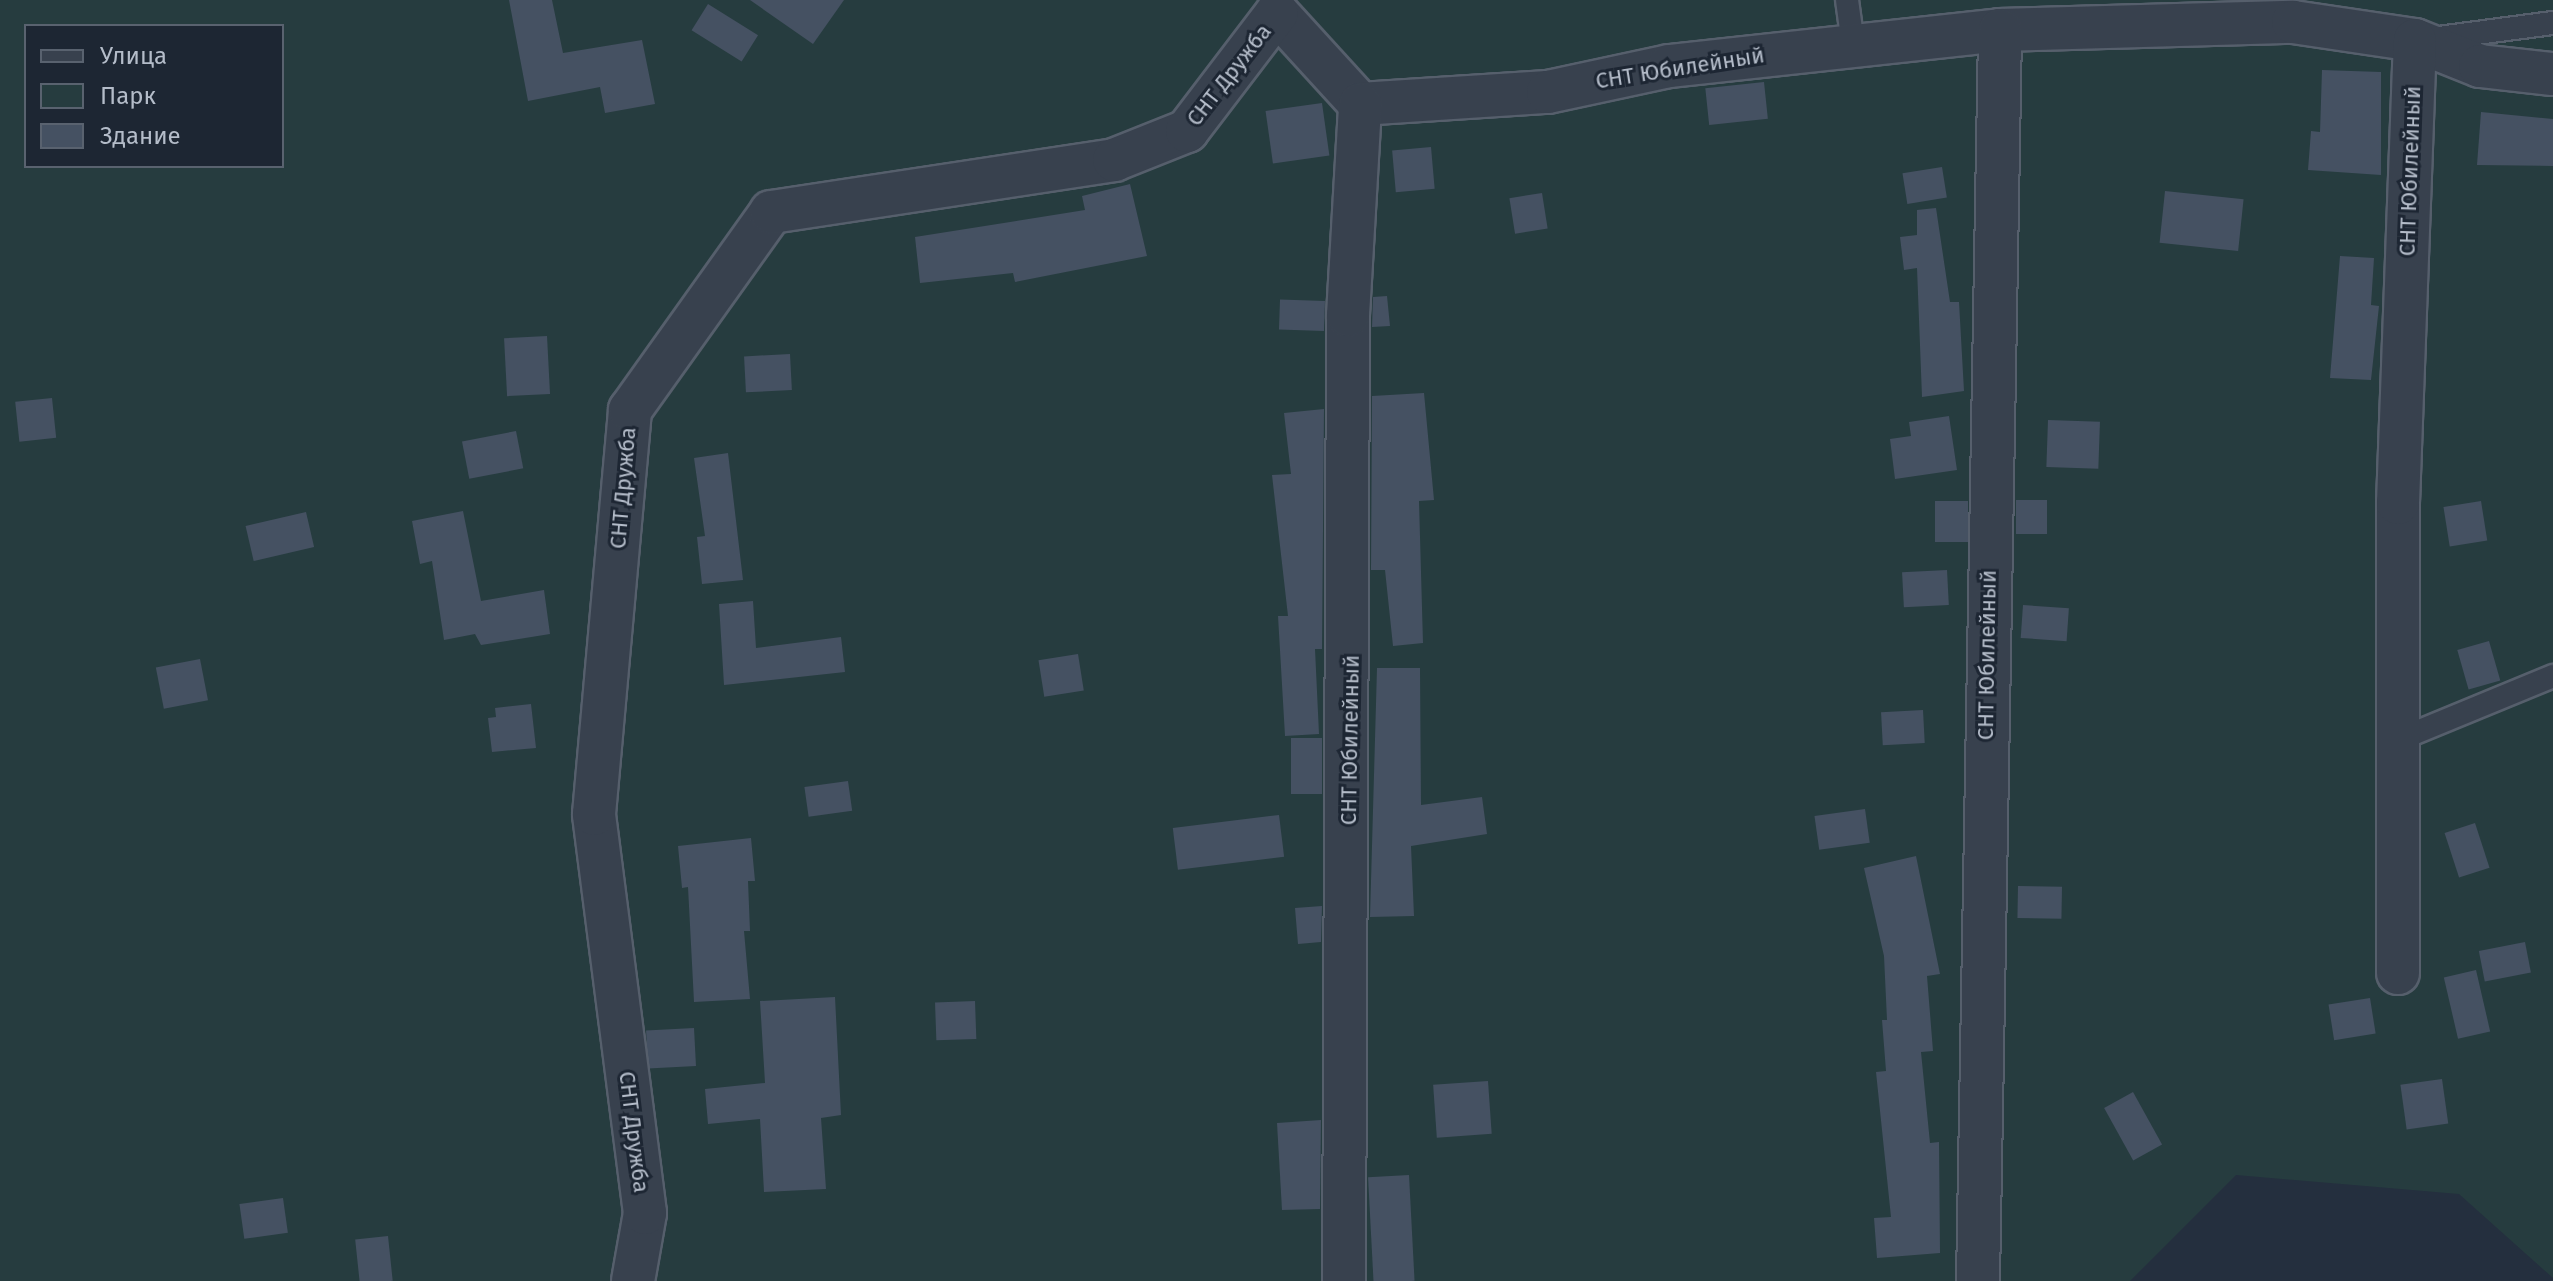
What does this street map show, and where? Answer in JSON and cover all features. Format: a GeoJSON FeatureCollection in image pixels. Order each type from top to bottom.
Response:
{"type":"FeatureCollection","features":[{"type":"Feature","properties":{"kind":"street"},"geometry":{"type":"LineString","coordinates":[[1276,6],[1360,104]]}},
{"type":"Feature","properties":{"kind":"street","name":"СНТ Дружба"},"geometry":{"type":"LineString","coordinates":[[633,1281],[645,1213],[594,814],[630,410],[771,212],[1114,160],[1187,131],[1276,6]]}},
{"type":"Feature","properties":{"kind":"street","name":"СНТ Юбилейный"},"geometry":{"type":"LineString","coordinates":[[1344,1281],[1348,315],[1360,104],[1548,92],[1669,66],[2000,30],[2293,22],[2415,40],[2480,66],[2553,74]]}},
{"type":"Feature","properties":{"kind":"street","name":"СНТ Юбилейный"},"geometry":{"type":"LineString","coordinates":[[1978,1281],[2000,30]]}},
{"type":"Feature","properties":{"kind":"street","name":"СНТ Юбилейный"},"geometry":{"type":"LineString","coordinates":[[2398,973],[2398,503],[2415,40]]}},
{"type":"Feature","properties":{"kind":"lane"},"geometry":{"type":"LineString","coordinates":[[1847,0],[1853,44]]}},
{"type":"Feature","properties":{"kind":"lane"},"geometry":{"type":"LineString","coordinates":[[2415,40],[2553,23]]}},
{"type":"Feature","properties":{"kind":"lane"},"geometry":{"type":"LineString","coordinates":[[2398,740],[2553,676]]}},
{"type":"Feature","properties":{"kind":"green space"},"geometry":{"type":"Polygon","coordinates":[[[0,0],[2553,0],[2553,1278],[2459,1194],[2236,1175],[2130,1281],[0,1281],[0,0]]]}},
{"type":"Feature","properties":{"kind":"building"},"geometry":{"type":"Polygon","coordinates":[[[509,0],[552,0],[563,53],[642,40],[655,104],[605,113],[600,87],[528,101],[509,0]]]}},
{"type":"Feature","properties":{"kind":"building"},"geometry":{"type":"Polygon","coordinates":[[[750,0],[844,0],[813,44],[750,0]]]}},
{"type":"Feature","properties":{"kind":"building"},"geometry":{"type":"Polygon","coordinates":[[[708,4],[758,35],[742,62],[692,30],[708,4]]]}},
{"type":"Feature","properties":{"kind":"building"},"geometry":{"type":"Polygon","coordinates":[[[2322,70],[2381,72],[2381,175],[2308,170],[2311,131],[2320,132],[2322,70]]]}},
{"type":"Feature","properties":{"kind":"building"},"geometry":{"type":"Polygon","coordinates":[[[1764,82],[1768,119],[1709,125],[1705,88],[1764,82]]]}},
{"type":"Feature","properties":{"kind":"building"},"geometry":{"type":"Polygon","coordinates":[[[1322,103],[1329,155],[1273,163],[1266,111],[1322,103]]]}},
{"type":"Feature","properties":{"kind":"building"},"geometry":{"type":"Polygon","coordinates":[[[2481,112],[2553,119],[2553,166],[2477,165],[2481,112]]]}},
{"type":"Feature","properties":{"kind":"building"},"geometry":{"type":"Polygon","coordinates":[[[1431,147],[1435,189],[1396,192],[1392,150],[1431,147]]]}},
{"type":"Feature","properties":{"kind":"building"},"geometry":{"type":"Polygon","coordinates":[[[1942,167],[1947,198],[1907,204],[1902,173],[1942,167]]]}},
{"type":"Feature","properties":{"kind":"building"},"geometry":{"type":"Polygon","coordinates":[[[1130,184],[1147,256],[1015,282],[1013,273],[920,283],[915,237],[1085,210],[1082,196],[1130,184]]]}},
{"type":"Feature","properties":{"kind":"building"},"geometry":{"type":"Polygon","coordinates":[[[2165,191],[2244,199],[2238,251],[2160,243],[2165,191]]]}},
{"type":"Feature","properties":{"kind":"building"},"geometry":{"type":"Polygon","coordinates":[[[1542,193],[1548,229],[1515,234],[1509,198],[1542,193]]]}},
{"type":"Feature","properties":{"kind":"building"},"geometry":{"type":"Polygon","coordinates":[[[1936,208],[1950,302],[1959,302],[1964,391],[1922,397],[1917,268],[1904,270],[1900,237],[1917,235],[1917,210],[1936,208]]]}},
{"type":"Feature","properties":{"kind":"building"},"geometry":{"type":"Polygon","coordinates":[[[2340,256],[2374,258],[2371,305],[2379,306],[2371,380],[2330,378],[2340,256]]]}},
{"type":"Feature","properties":{"kind":"building"},"geometry":{"type":"Polygon","coordinates":[[[1387,296],[1390,326],[1372,327],[1373,297],[1387,296]]]}},
{"type":"Feature","properties":{"kind":"building"},"geometry":{"type":"Polygon","coordinates":[[[1280,299],[1325,301],[1324,331],[1279,329],[1280,299]]]}},
{"type":"Feature","properties":{"kind":"building"},"geometry":{"type":"Polygon","coordinates":[[[547,336],[550,394],[507,396],[504,338],[547,336]]]}},
{"type":"Feature","properties":{"kind":"building"},"geometry":{"type":"Polygon","coordinates":[[[790,354],[792,390],[746,392],[744,356],[790,354]]]}},
{"type":"Feature","properties":{"kind":"building"},"geometry":{"type":"Polygon","coordinates":[[[1424,393],[1434,500],[1419,501],[1423,643],[1393,646],[1385,570],[1371,570],[1372,396],[1424,393]]]}},
{"type":"Feature","properties":{"kind":"building"},"geometry":{"type":"Polygon","coordinates":[[[52,398],[56,438],[19,442],[15,402],[52,398]]]}},
{"type":"Feature","properties":{"kind":"building"},"geometry":{"type":"Polygon","coordinates":[[[1324,409],[1322,649],[1315,649],[1319,734],[1285,736],[1278,616],[1288,616],[1272,475],[1291,474],[1284,413],[1324,409]]]}},
{"type":"Feature","properties":{"kind":"building"},"geometry":{"type":"Polygon","coordinates":[[[1949,416],[1957,470],[1895,479],[1890,439],[1911,436],[1909,422],[1949,416]]]}},
{"type":"Feature","properties":{"kind":"building"},"geometry":{"type":"Polygon","coordinates":[[[2048,420],[2100,422],[2098,469],[2046,467],[2048,420]]]}},
{"type":"Feature","properties":{"kind":"building"},"geometry":{"type":"Polygon","coordinates":[[[516,431],[523,468],[469,479],[462,441],[516,431]]]}},
{"type":"Feature","properties":{"kind":"building"},"geometry":{"type":"Polygon","coordinates":[[[728,453],[743,580],[702,584],[697,537],[705,536],[694,458],[728,453]]]}},
{"type":"Feature","properties":{"kind":"building"},"geometry":{"type":"Polygon","coordinates":[[[2016,500],[2047,500],[2047,534],[2016,534],[2016,500]]]}},
{"type":"Feature","properties":{"kind":"building"},"geometry":{"type":"Polygon","coordinates":[[[1935,501],[1968,501],[1968,542],[1935,542],[1935,501]]]}},
{"type":"Feature","properties":{"kind":"building"},"geometry":{"type":"Polygon","coordinates":[[[2481,501],[2487,541],[2450,546],[2443,507],[2481,501]]]}},
{"type":"Feature","properties":{"kind":"building"},"geometry":{"type":"Polygon","coordinates":[[[463,511],[481,601],[544,590],[550,634],[481,645],[475,634],[444,640],[432,561],[420,564],[412,521],[463,511]]]}},
{"type":"Feature","properties":{"kind":"building"},"geometry":{"type":"Polygon","coordinates":[[[306,512],[314,547],[254,561],[246,526],[306,512]]]}},
{"type":"Feature","properties":{"kind":"building"},"geometry":{"type":"Polygon","coordinates":[[[1947,570],[1949,605],[1904,607],[1902,572],[1947,570]]]}},
{"type":"Feature","properties":{"kind":"building"},"geometry":{"type":"Polygon","coordinates":[[[753,601],[756,648],[841,637],[845,672],[724,685],[719,604],[753,601]]]}},
{"type":"Feature","properties":{"kind":"building"},"geometry":{"type":"Polygon","coordinates":[[[2023,605],[2069,608],[2067,641],[2021,638],[2023,605]]]}},
{"type":"Feature","properties":{"kind":"building"},"geometry":{"type":"Polygon","coordinates":[[[2489,641],[2500,680],[2469,690],[2457,650],[2489,641]]]}},
{"type":"Feature","properties":{"kind":"building"},"geometry":{"type":"Polygon","coordinates":[[[1078,654],[1084,691],[1044,697],[1038,660],[1078,654]]]}},
{"type":"Feature","properties":{"kind":"building"},"geometry":{"type":"Polygon","coordinates":[[[200,659],[208,700],[164,709],[156,668],[200,659]]]}},
{"type":"Feature","properties":{"kind":"building"},"geometry":{"type":"Polygon","coordinates":[[[1377,668],[1420,668],[1421,805],[1482,797],[1487,834],[1411,846],[1414,916],[1370,917],[1377,668]]]}},
{"type":"Feature","properties":{"kind":"building"},"geometry":{"type":"Polygon","coordinates":[[[531,704],[536,748],[492,752],[488,718],[496,717],[495,708],[531,704]]]}},
{"type":"Feature","properties":{"kind":"building"},"geometry":{"type":"Polygon","coordinates":[[[1923,710],[1925,743],[1883,745],[1881,712],[1923,710]]]}},
{"type":"Feature","properties":{"kind":"building"},"geometry":{"type":"Polygon","coordinates":[[[1291,738],[1322,738],[1322,794],[1291,794],[1291,738]]]}},
{"type":"Feature","properties":{"kind":"building"},"geometry":{"type":"Polygon","coordinates":[[[848,781],[852,811],[809,817],[804,787],[848,781]]]}},
{"type":"Feature","properties":{"kind":"building"},"geometry":{"type":"Polygon","coordinates":[[[1865,809],[1870,843],[1819,850],[1814,816],[1865,809]]]}},
{"type":"Feature","properties":{"kind":"building"},"geometry":{"type":"Polygon","coordinates":[[[1279,815],[1284,857],[1178,870],[1173,828],[1279,815]]]}},
{"type":"Feature","properties":{"kind":"building"},"geometry":{"type":"Polygon","coordinates":[[[2475,823],[2490,868],[2459,878],[2445,833],[2475,823]]]}},
{"type":"Feature","properties":{"kind":"building"},"geometry":{"type":"Polygon","coordinates":[[[751,838],[755,881],[748,881],[750,931],[744,931],[750,999],[694,1002],[688,887],[682,888],[678,846],[751,838]]]}},
{"type":"Feature","properties":{"kind":"building"},"geometry":{"type":"Polygon","coordinates":[[[1916,856],[1940,974],[1927,976],[1933,1051],[1921,1052],[1930,1143],[1939,1142],[1940,1253],[1877,1258],[1874,1218],[1891,1217],[1876,1072],[1886,1071],[1882,1020],[1887,1020],[1884,956],[1864,868],[1916,856]]]}},
{"type":"Feature","properties":{"kind":"building"},"geometry":{"type":"Polygon","coordinates":[[[2018,886],[2062,887],[2061,919],[2017,918],[2018,886]]]}},
{"type":"Feature","properties":{"kind":"building"},"geometry":{"type":"Polygon","coordinates":[[[1322,906],[1321,942],[1298,944],[1295,908],[1322,906]]]}},
{"type":"Feature","properties":{"kind":"building"},"geometry":{"type":"Polygon","coordinates":[[[2525,942],[2531,972],[2485,981],[2479,951],[2525,942]]]}},
{"type":"Feature","properties":{"kind":"building"},"geometry":{"type":"Polygon","coordinates":[[[2476,970],[2490,1031],[2458,1039],[2444,977],[2476,970]]]}},
{"type":"Feature","properties":{"kind":"building"},"geometry":{"type":"Polygon","coordinates":[[[835,997],[841,1115],[821,1118],[826,1189],[764,1192],[760,1119],[708,1124],[705,1089],[765,1083],[760,1001],[835,997]]]}},
{"type":"Feature","properties":{"kind":"building"},"geometry":{"type":"Polygon","coordinates":[[[2370,998],[2376,1034],[2334,1040],[2329,1005],[2370,998]]]}},
{"type":"Feature","properties":{"kind":"building"},"geometry":{"type":"Polygon","coordinates":[[[975,1001],[976,1039],[936,1040],[935,1002],[975,1001]]]}},
{"type":"Feature","properties":{"kind":"building"},"geometry":{"type":"Polygon","coordinates":[[[694,1028],[696,1066],[648,1068],[646,1031],[694,1028]]]}},
{"type":"Feature","properties":{"kind":"building"},"geometry":{"type":"Polygon","coordinates":[[[2442,1079],[2448,1124],[2407,1129],[2400,1085],[2442,1079]]]}},
{"type":"Feature","properties":{"kind":"building"},"geometry":{"type":"Polygon","coordinates":[[[1488,1081],[1492,1134],[1437,1138],[1433,1085],[1488,1081]]]}},
{"type":"Feature","properties":{"kind":"building"},"geometry":{"type":"Polygon","coordinates":[[[2133,1092],[2162,1144],[2133,1160],[2104,1108],[2133,1092]]]}},
{"type":"Feature","properties":{"kind":"building"},"geometry":{"type":"Polygon","coordinates":[[[1321,1120],[1320,1209],[1282,1210],[1277,1123],[1321,1120]]]}},
{"type":"Feature","properties":{"kind":"building"},"geometry":{"type":"Polygon","coordinates":[[[1409,1175],[1415,1281],[1373,1281],[1368,1177],[1409,1175]]]}},
{"type":"Feature","properties":{"kind":"building"},"geometry":{"type":"Polygon","coordinates":[[[283,1198],[288,1233],[244,1239],[239,1204],[283,1198]]]}},
{"type":"Feature","properties":{"kind":"building"},"geometry":{"type":"Polygon","coordinates":[[[388,1236],[393,1281],[360,1281],[355,1239],[388,1236]]]}}]}
